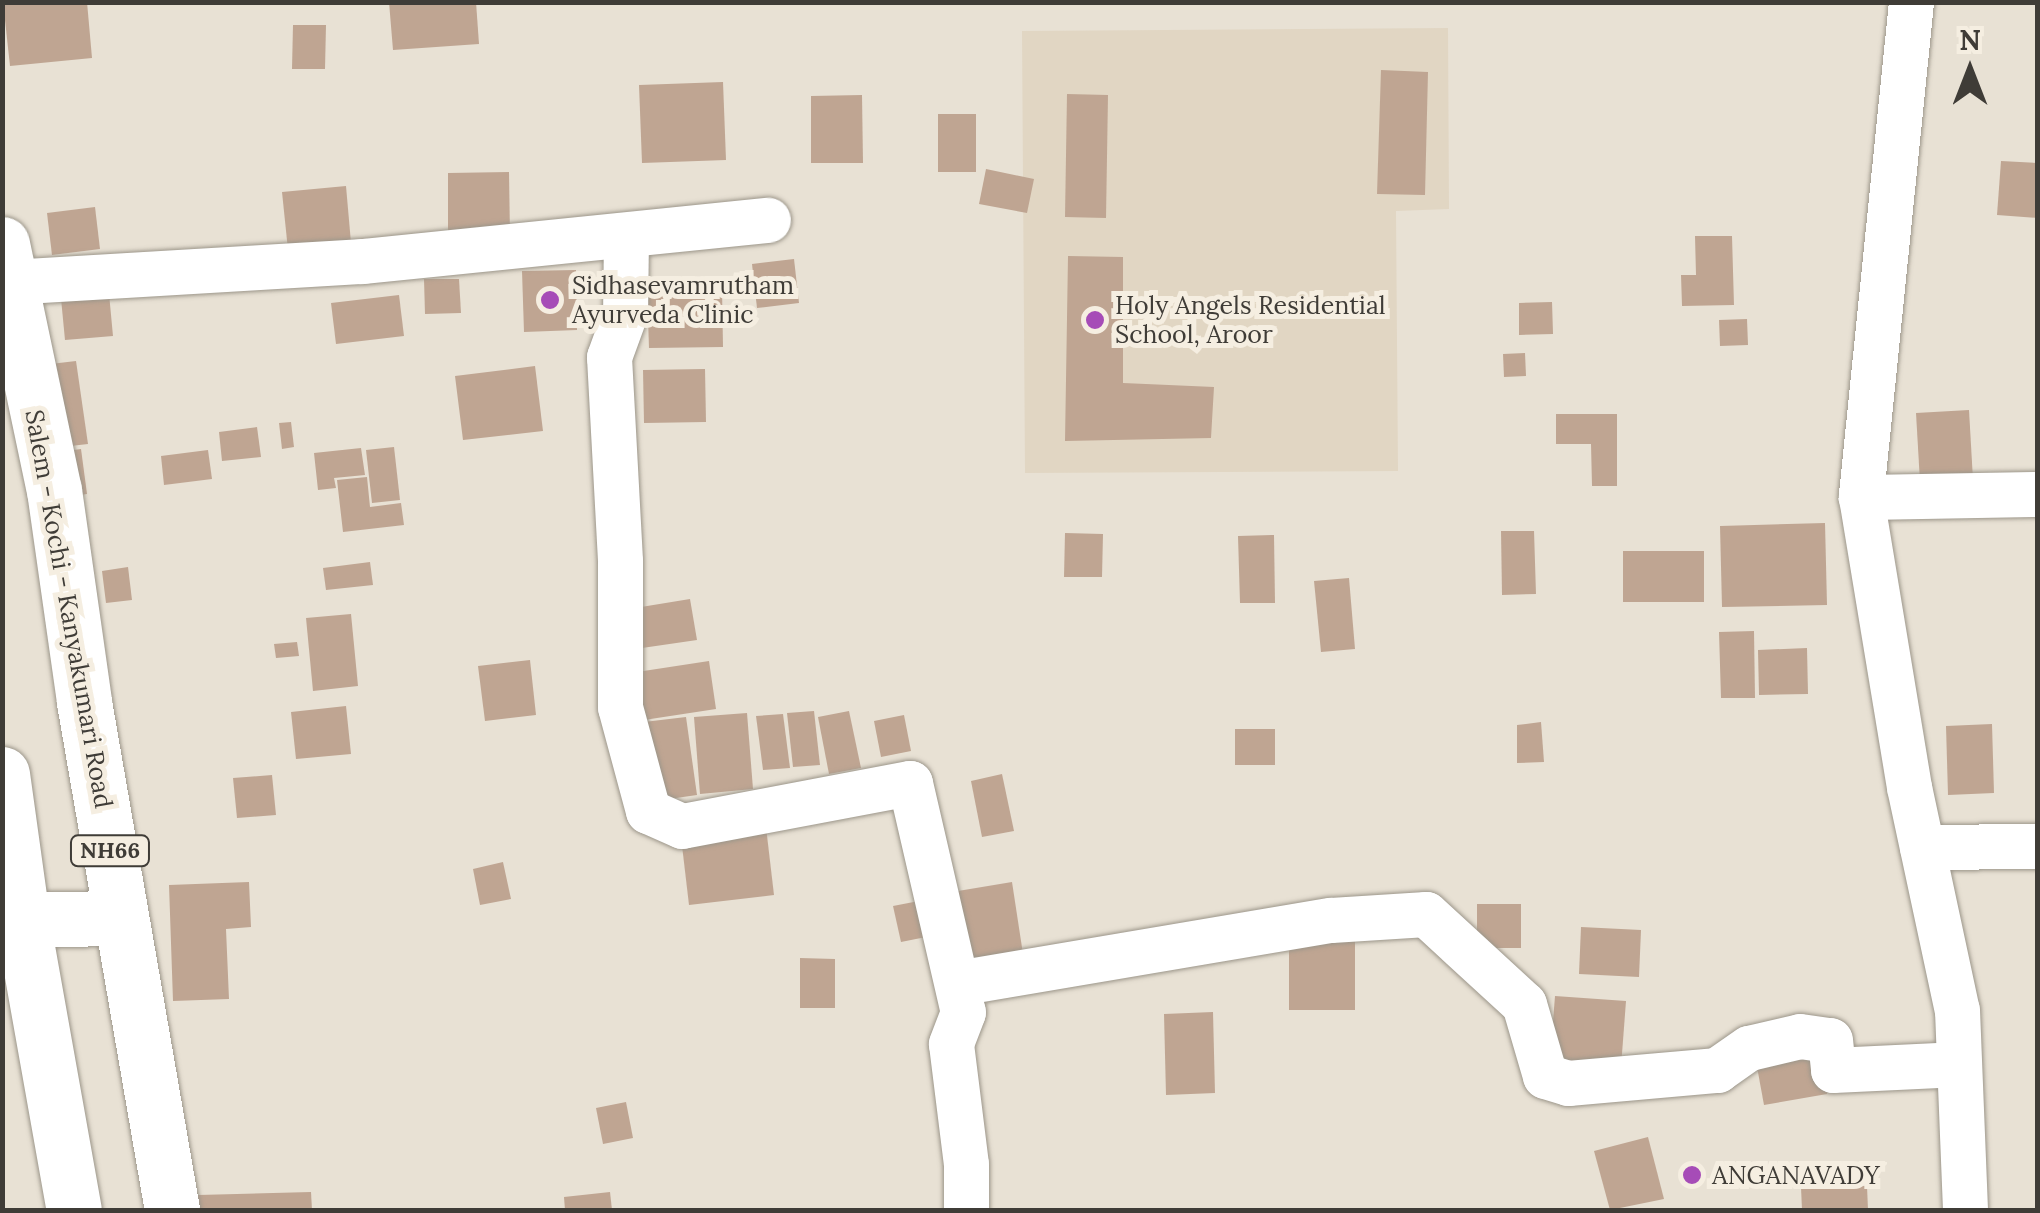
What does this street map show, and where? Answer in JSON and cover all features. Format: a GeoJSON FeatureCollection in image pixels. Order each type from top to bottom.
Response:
{"type":"FeatureCollection","features":[{"type":"Feature","properties":{"kind":"main road","name":"Salem - Kochi - Kanyakumari Road"},"geometry":{"type":"LineString","coordinates":[[5,263],[54,490],[121,918],[172,1210]]}},
{"type":"Feature","properties":{"kind":"main road"},"geometry":{"type":"LineString","coordinates":[[2,774],[12,919],[74,1210]]}},
{"type":"Feature","properties":{"kind":"main road"},"geometry":{"type":"LineString","coordinates":[[12,919],[121,918]]}},
{"type":"Feature","properties":{"kind":"street"},"geometry":{"type":"LineString","coordinates":[[1911,2],[1861,497],[1922,847],[1957,1010],[1965,1210]]}},
{"type":"Feature","properties":{"kind":"street"},"geometry":{"type":"LineString","coordinates":[[5,263],[362,261],[768,220]]}},
{"type":"Feature","properties":{"kind":"street"},"geometry":{"type":"LineString","coordinates":[[626,235],[625,312],[609,357],[620,561],[620,707],[648,811],[682,826],[910,784],[964,1012],[950,1044],[966,1164],[966,1210]]}},
{"type":"Feature","properties":{"kind":"street"},"geometry":{"type":"LineString","coordinates":[[1861,497],[2038,494]]}},
{"type":"Feature","properties":{"kind":"street"},"geometry":{"type":"LineString","coordinates":[[1922,847],[2038,846]]}},
{"type":"Feature","properties":{"kind":"street"},"geometry":{"type":"LineString","coordinates":[[957,983],[1331,920],[1426,914],[1524,1004],[1545,1076],[1568,1082],[1717,1070],[1749,1048],[1800,1036],[1830,1040],[1834,1070],[1959,1064]]}},
{"type":"Feature","properties":{"kind":"shaded area"},"geometry":{"type":"Polygon","coordinates":[[[1448,28],[1449,209],[1396,211],[1398,471],[1025,473],[1022,31],[1448,28]]]}},
{"type":"Feature","properties":{"kind":"building"},"geometry":{"type":"Polygon","coordinates":[[[3,2],[87,2],[92,58],[10,66],[3,2]]]}},
{"type":"Feature","properties":{"kind":"building"},"geometry":{"type":"Polygon","coordinates":[[[389,2],[476,2],[479,44],[393,50],[389,2]]]}},
{"type":"Feature","properties":{"kind":"building"},"geometry":{"type":"Polygon","coordinates":[[[293,25],[326,25],[325,69],[292,69],[293,25]]]}},
{"type":"Feature","properties":{"kind":"building"},"geometry":{"type":"Polygon","coordinates":[[[1381,70],[1428,72],[1425,195],[1377,194],[1381,70]]]}},
{"type":"Feature","properties":{"kind":"building"},"geometry":{"type":"Polygon","coordinates":[[[723,82],[726,160],[642,163],[639,85],[723,82]]]}},
{"type":"Feature","properties":{"kind":"building"},"geometry":{"type":"Polygon","coordinates":[[[1067,94],[1108,95],[1106,218],[1065,217],[1067,94]]]}},
{"type":"Feature","properties":{"kind":"building"},"geometry":{"type":"Polygon","coordinates":[[[862,95],[863,163],[811,163],[811,96],[862,95]]]}},
{"type":"Feature","properties":{"kind":"building"},"geometry":{"type":"Polygon","coordinates":[[[938,114],[976,114],[976,172],[938,172],[938,114]]]}},
{"type":"Feature","properties":{"kind":"building"},"geometry":{"type":"Polygon","coordinates":[[[2001,161],[2038,163],[2038,218],[1997,215],[2001,161]]]}},
{"type":"Feature","properties":{"kind":"building"},"geometry":{"type":"Polygon","coordinates":[[[986,169],[1034,179],[1027,213],[979,204],[986,169]]]}},
{"type":"Feature","properties":{"kind":"building"},"geometry":{"type":"Polygon","coordinates":[[[509,172],[510,237],[448,238],[448,173],[509,172]]]}},
{"type":"Feature","properties":{"kind":"building"},"geometry":{"type":"Polygon","coordinates":[[[346,186],[351,243],[288,250],[282,192],[346,186]]]}},
{"type":"Feature","properties":{"kind":"building"},"geometry":{"type":"Polygon","coordinates":[[[95,207],[100,249],[52,255],[47,213],[95,207]]]}},
{"type":"Feature","properties":{"kind":"building"},"geometry":{"type":"Polygon","coordinates":[[[1695,236],[1732,236],[1734,305],[1682,306],[1681,275],[1696,275],[1695,236]]]}},
{"type":"Feature","properties":{"kind":"building","name":"Holy Angels Residential School, Aroor"},"geometry":{"type":"Polygon","coordinates":[[[1068,256],[1123,257],[1123,383],[1214,387],[1211,438],[1065,441],[1068,256]]]}},
{"type":"Feature","properties":{"kind":"building"},"geometry":{"type":"Polygon","coordinates":[[[794,259],[799,303],[757,308],[752,264],[794,259]]]}},
{"type":"Feature","properties":{"kind":"building","name":"Sidhasevamrutham Ayurveda Clinic"},"geometry":{"type":"Polygon","coordinates":[[[576,270],[577,330],[524,332],[522,271],[576,270]]]}},
{"type":"Feature","properties":{"kind":"building"},"geometry":{"type":"Polygon","coordinates":[[[424,279],[459,279],[461,313],[425,314],[424,279]]]}},
{"type":"Feature","properties":{"kind":"building"},"geometry":{"type":"Polygon","coordinates":[[[108,283],[113,336],[65,340],[60,288],[108,283]]]}},
{"type":"Feature","properties":{"kind":"building"},"geometry":{"type":"Polygon","coordinates":[[[722,288],[723,347],[649,348],[647,289],[722,288]]]}},
{"type":"Feature","properties":{"kind":"building"},"geometry":{"type":"Polygon","coordinates":[[[399,295],[404,336],[336,344],[331,303],[399,295]]]}},
{"type":"Feature","properties":{"kind":"building"},"geometry":{"type":"Polygon","coordinates":[[[1552,302],[1553,334],[1519,335],[1519,303],[1552,302]]]}},
{"type":"Feature","properties":{"kind":"building"},"geometry":{"type":"Polygon","coordinates":[[[1747,319],[1748,345],[1720,346],[1719,320],[1747,319]]]}},
{"type":"Feature","properties":{"kind":"building"},"geometry":{"type":"Polygon","coordinates":[[[1525,353],[1526,376],[1504,377],[1503,354],[1525,353]]]}},
{"type":"Feature","properties":{"kind":"building"},"geometry":{"type":"Polygon","coordinates":[[[76,361],[88,444],[53,448],[42,365],[76,361]]]}},
{"type":"Feature","properties":{"kind":"building"},"geometry":{"type":"Polygon","coordinates":[[[535,366],[543,431],[463,440],[455,376],[535,366]]]}},
{"type":"Feature","properties":{"kind":"building"},"geometry":{"type":"Polygon","coordinates":[[[705,369],[706,422],[644,423],[643,370],[705,369]]]}},
{"type":"Feature","properties":{"kind":"building"},"geometry":{"type":"Polygon","coordinates":[[[1969,410],[1973,480],[1920,482],[1916,413],[1969,410]]]}},
{"type":"Feature","properties":{"kind":"building"},"geometry":{"type":"Polygon","coordinates":[[[1556,414],[1617,414],[1617,486],[1592,486],[1591,444],[1556,444],[1556,414]]]}},
{"type":"Feature","properties":{"kind":"building"},"geometry":{"type":"Polygon","coordinates":[[[291,422],[294,447],[282,449],[279,423],[291,422]]]}},
{"type":"Feature","properties":{"kind":"building"},"geometry":{"type":"Polygon","coordinates":[[[257,427],[261,457],[222,461],[219,432],[257,427]]]}},
{"type":"Feature","properties":{"kind":"building"},"geometry":{"type":"Polygon","coordinates":[[[394,447],[400,500],[372,503],[366,450],[394,447]]]}},
{"type":"Feature","properties":{"kind":"building"},"geometry":{"type":"Polygon","coordinates":[[[361,448],[365,475],[334,478],[336,488],[318,490],[314,453],[361,448]]]}},
{"type":"Feature","properties":{"kind":"building"},"geometry":{"type":"Polygon","coordinates":[[[81,449],[87,494],[73,496],[67,451],[81,449]]]}},
{"type":"Feature","properties":{"kind":"building"},"geometry":{"type":"Polygon","coordinates":[[[208,450],[212,479],[164,485],[161,456],[208,450]]]}},
{"type":"Feature","properties":{"kind":"building"},"geometry":{"type":"Polygon","coordinates":[[[367,477],[370,507],[401,503],[404,525],[343,532],[337,480],[367,477]]]}},
{"type":"Feature","properties":{"kind":"building"},"geometry":{"type":"Polygon","coordinates":[[[1825,523],[1827,605],[1722,607],[1720,526],[1825,523]]]}},
{"type":"Feature","properties":{"kind":"building"},"geometry":{"type":"Polygon","coordinates":[[[1501,531],[1534,531],[1536,594],[1502,595],[1501,531]]]}},
{"type":"Feature","properties":{"kind":"building"},"geometry":{"type":"Polygon","coordinates":[[[1065,533],[1103,534],[1102,577],[1064,577],[1065,533]]]}},
{"type":"Feature","properties":{"kind":"building"},"geometry":{"type":"Polygon","coordinates":[[[1274,535],[1275,603],[1240,603],[1238,536],[1274,535]]]}},
{"type":"Feature","properties":{"kind":"building"},"geometry":{"type":"Polygon","coordinates":[[[1623,551],[1704,551],[1704,602],[1623,602],[1623,551]]]}},
{"type":"Feature","properties":{"kind":"building"},"geometry":{"type":"Polygon","coordinates":[[[370,562],[373,585],[326,590],[323,568],[370,562]]]}},
{"type":"Feature","properties":{"kind":"building"},"geometry":{"type":"Polygon","coordinates":[[[128,567],[132,600],[106,603],[102,571],[128,567]]]}},
{"type":"Feature","properties":{"kind":"building"},"geometry":{"type":"Polygon","coordinates":[[[1349,578],[1355,649],[1321,652],[1314,581],[1349,578]]]}},
{"type":"Feature","properties":{"kind":"building"},"geometry":{"type":"Polygon","coordinates":[[[690,599],[697,640],[642,648],[635,608],[690,599]]]}},
{"type":"Feature","properties":{"kind":"building"},"geometry":{"type":"Polygon","coordinates":[[[351,614],[358,686],[313,691],[306,618],[351,614]]]}},
{"type":"Feature","properties":{"kind":"building"},"geometry":{"type":"Polygon","coordinates":[[[1754,631],[1755,698],[1721,698],[1719,632],[1754,631]]]}},
{"type":"Feature","properties":{"kind":"building"},"geometry":{"type":"Polygon","coordinates":[[[297,642],[299,656],[276,658],[274,644],[297,642]]]}},
{"type":"Feature","properties":{"kind":"building"},"geometry":{"type":"Polygon","coordinates":[[[1807,648],[1808,694],[1759,695],[1758,650],[1807,648]]]}},
{"type":"Feature","properties":{"kind":"building"},"geometry":{"type":"Polygon","coordinates":[[[530,660],[536,715],[485,721],[478,666],[530,660]]]}},
{"type":"Feature","properties":{"kind":"building"},"geometry":{"type":"Polygon","coordinates":[[[709,661],[716,709],[644,720],[637,672],[709,661]]]}},
{"type":"Feature","properties":{"kind":"building"},"geometry":{"type":"Polygon","coordinates":[[[346,706],[351,754],[296,759],[291,712],[346,706]]]}},
{"type":"Feature","properties":{"kind":"building"},"geometry":{"type":"Polygon","coordinates":[[[814,711],[820,765],[793,767],[787,713],[814,711]]]}},
{"type":"Feature","properties":{"kind":"building"},"geometry":{"type":"Polygon","coordinates":[[[849,711],[861,768],[829,774],[818,717],[849,711]]]}},
{"type":"Feature","properties":{"kind":"building"},"geometry":{"type":"Polygon","coordinates":[[[747,713],[753,789],[700,794],[694,717],[747,713]]]}},
{"type":"Feature","properties":{"kind":"building"},"geometry":{"type":"Polygon","coordinates":[[[783,714],[790,768],[763,770],[756,716],[783,714]]]}},
{"type":"Feature","properties":{"kind":"building"},"geometry":{"type":"Polygon","coordinates":[[[904,715],[911,751],[881,757],[874,721],[904,715]]]}},
{"type":"Feature","properties":{"kind":"building"},"geometry":{"type":"Polygon","coordinates":[[[686,717],[697,795],[655,801],[644,722],[686,717]]]}},
{"type":"Feature","properties":{"kind":"building"},"geometry":{"type":"Polygon","coordinates":[[[1541,722],[1544,762],[1517,763],[1517,725],[1541,722]]]}},
{"type":"Feature","properties":{"kind":"building"},"geometry":{"type":"Polygon","coordinates":[[[1992,724],[1994,793],[1948,795],[1946,726],[1992,724]]]}},
{"type":"Feature","properties":{"kind":"building"},"geometry":{"type":"Polygon","coordinates":[[[1235,729],[1275,729],[1275,765],[1235,765],[1235,729]]]}},
{"type":"Feature","properties":{"kind":"building"},"geometry":{"type":"Polygon","coordinates":[[[1002,774],[1014,831],[982,837],[971,781],[1002,774]]]}},
{"type":"Feature","properties":{"kind":"building"},"geometry":{"type":"Polygon","coordinates":[[[272,775],[276,815],[237,818],[233,778],[272,775]]]}},
{"type":"Feature","properties":{"kind":"building"},"geometry":{"type":"Polygon","coordinates":[[[766,827],[774,895],[689,905],[681,837],[766,827]]]}},
{"type":"Feature","properties":{"kind":"building"},"geometry":{"type":"Polygon","coordinates":[[[503,862],[511,899],[480,905],[473,869],[503,862]]]}},
{"type":"Feature","properties":{"kind":"building"},"geometry":{"type":"Polygon","coordinates":[[[249,882],[251,927],[226,929],[229,999],[173,1001],[169,885],[249,882]]]}},
{"type":"Feature","properties":{"kind":"building"},"geometry":{"type":"Polygon","coordinates":[[[1012,882],[1023,954],[970,962],[958,891],[1012,882]]]}},
{"type":"Feature","properties":{"kind":"building"},"geometry":{"type":"Polygon","coordinates":[[[924,900],[931,936],[901,942],[893,906],[924,900]]]}},
{"type":"Feature","properties":{"kind":"building"},"geometry":{"type":"Polygon","coordinates":[[[1477,904],[1521,904],[1521,948],[1477,948],[1477,904]]]}},
{"type":"Feature","properties":{"kind":"building"},"geometry":{"type":"Polygon","coordinates":[[[1581,927],[1641,930],[1639,977],[1579,974],[1581,927]]]}},
{"type":"Feature","properties":{"kind":"building"},"geometry":{"type":"Polygon","coordinates":[[[1289,939],[1355,939],[1355,1010],[1289,1010],[1289,939]]]}},
{"type":"Feature","properties":{"kind":"building"},"geometry":{"type":"Polygon","coordinates":[[[800,958],[835,959],[835,1008],[800,1008],[800,958]]]}},
{"type":"Feature","properties":{"kind":"building"},"geometry":{"type":"Polygon","coordinates":[[[1555,996],[1626,1001],[1621,1067],[1550,1061],[1555,996]]]}},
{"type":"Feature","properties":{"kind":"building"},"geometry":{"type":"Polygon","coordinates":[[[1213,1012],[1215,1093],[1166,1095],[1164,1014],[1213,1012]]]}},
{"type":"Feature","properties":{"kind":"building"},"geometry":{"type":"Polygon","coordinates":[[[1819,1045],[1827,1094],[1764,1105],[1755,1056],[1819,1045]]]}},
{"type":"Feature","properties":{"kind":"building"},"geometry":{"type":"Polygon","coordinates":[[[626,1102],[633,1138],[603,1144],[596,1108],[626,1102]]]}},
{"type":"Feature","properties":{"kind":"building"},"geometry":{"type":"Polygon","coordinates":[[[1648,1137],[1664,1199],[1610,1210],[1594,1151],[1648,1137]]]}},
{"type":"Feature","properties":{"kind":"building"},"geometry":{"type":"Polygon","coordinates":[[[1867,1186],[1868,1210],[1802,1210],[1801,1187],[1867,1186]]]}},
{"type":"Feature","properties":{"kind":"building"},"geometry":{"type":"Polygon","coordinates":[[[311,1192],[312,1210],[199,1210],[198,1195],[311,1192]]]}},
{"type":"Feature","properties":{"kind":"building"},"geometry":{"type":"Polygon","coordinates":[[[610,1192],[612,1210],[565,1210],[564,1197],[610,1192]]]}},
{"type":"Feature","properties":{"kind":"place","name":"Sidhasevamrutham Ayurveda Clinic"},"geometry":{"type":"Point","coordinates":[550,300]}},
{"type":"Feature","properties":{"kind":"place","name":"Holy Angels Residential School, Aroor"},"geometry":{"type":"Point","coordinates":[1095,320]}},
{"type":"Feature","properties":{"kind":"place","name":"ANGANAVADY"},"geometry":{"type":"Point","coordinates":[1692,1175]}}]}
